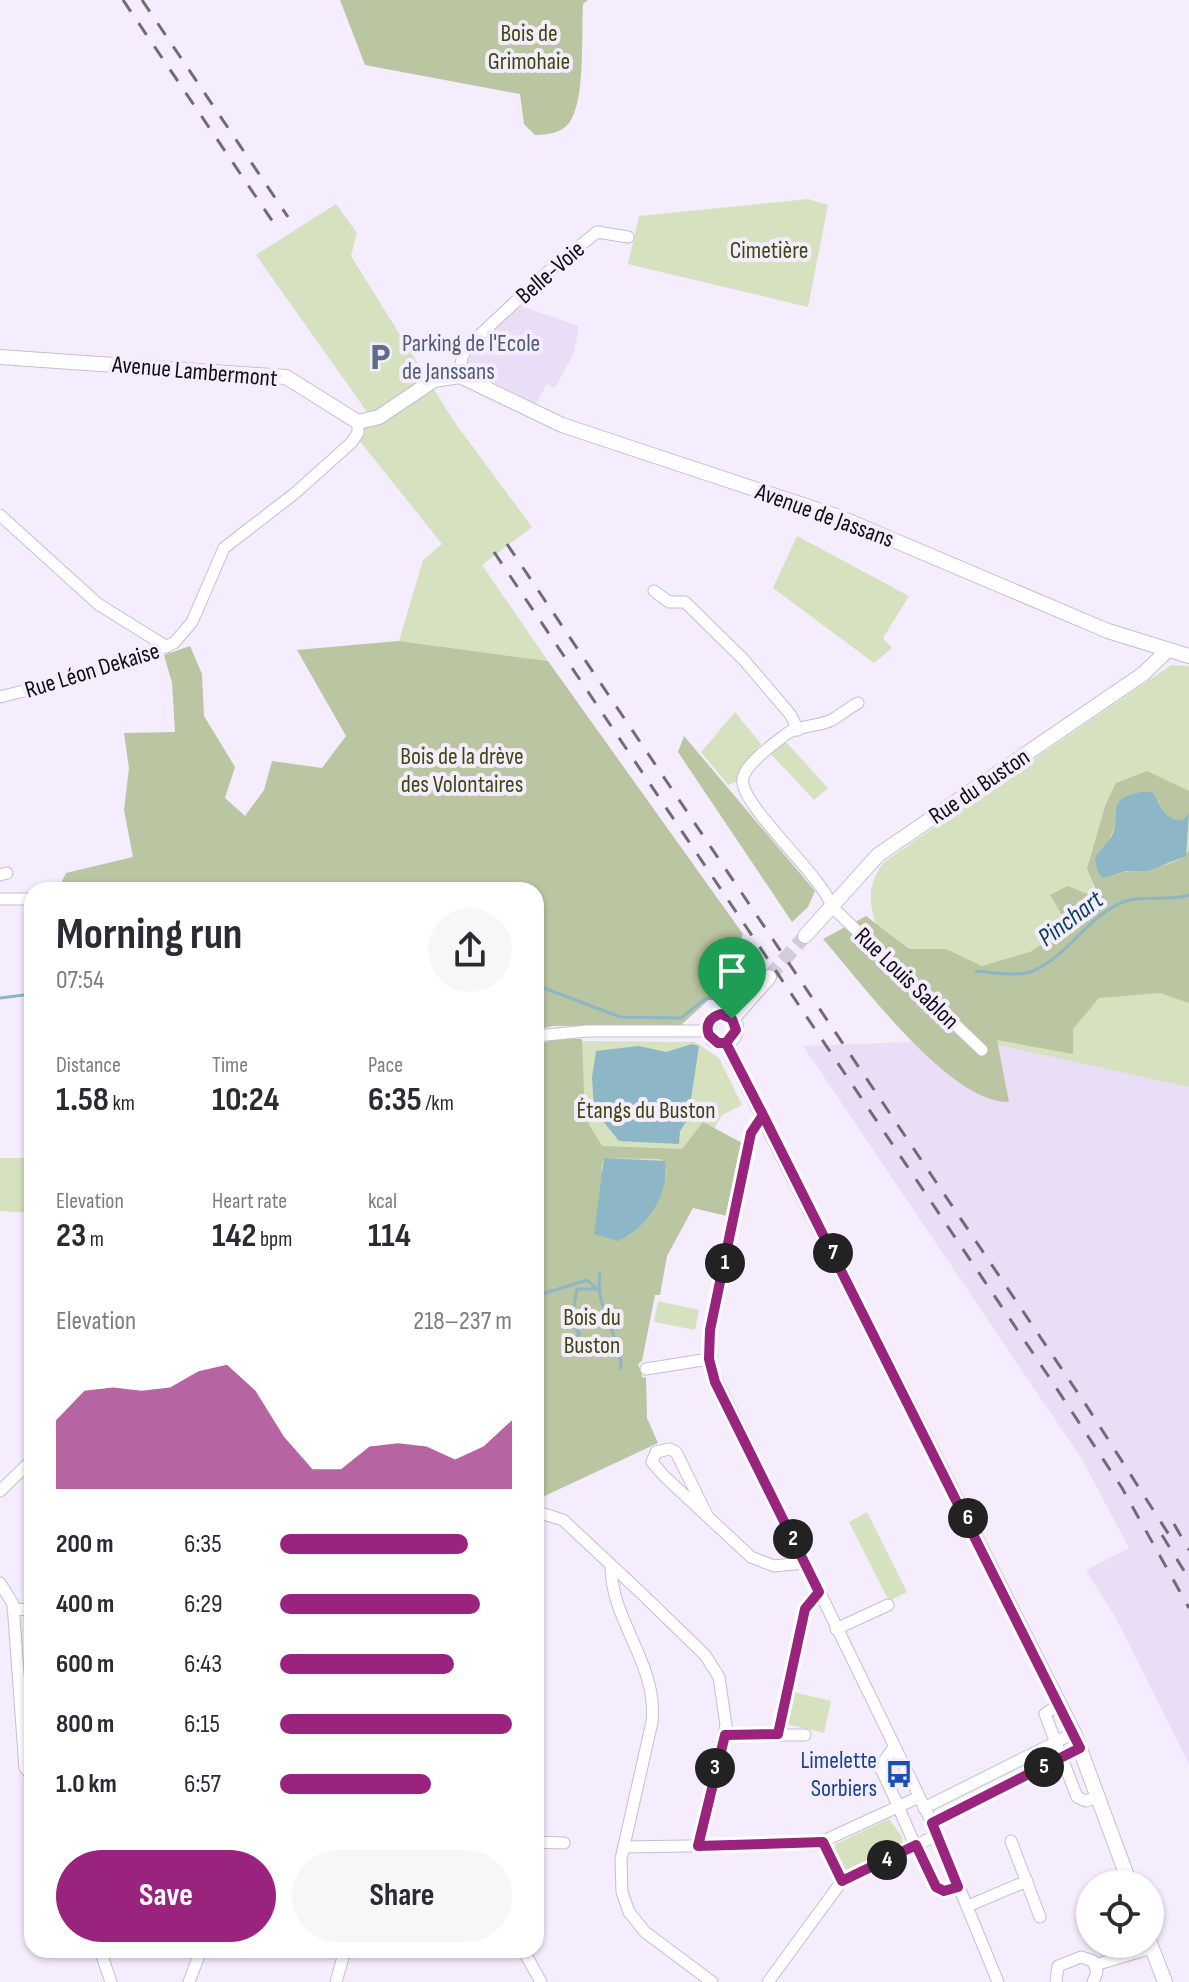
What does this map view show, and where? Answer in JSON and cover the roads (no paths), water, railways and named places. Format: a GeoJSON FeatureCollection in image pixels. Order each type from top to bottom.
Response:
{"type":"FeatureCollection","features":[{"type":"Feature","properties":{"kind":"street","name":"Belle-Voie"},"geometry":{"type":"LineString","coordinates":[[460,376],[462,357],[468,346],[558,262],[597,232],[628,237]]}},
{"type":"Feature","properties":{"kind":"street","name":"Avenue Lambermont"},"geometry":{"type":"LineString","coordinates":[[0,357],[286,377],[358,422]]}},
{"type":"Feature","properties":{"kind":"street"},"geometry":{"type":"LineString","coordinates":[[358,422],[379,417],[434,380],[460,376]]}},
{"type":"Feature","properties":{"kind":"street","name":"Avenue de Jassans"},"geometry":{"type":"LineString","coordinates":[[460,376],[562,425],[839,517],[1108,631],[1189,656]]}},
{"type":"Feature","properties":{"kind":"street","name":"Rue Léon Dekaise"},"geometry":{"type":"LineString","coordinates":[[0,697],[99,672],[167,647],[187,632],[224,548],[337,456],[354,440],[358,422]]}},
{"type":"Feature","properties":{"kind":"street"},"geometry":{"type":"LineString","coordinates":[[0,515],[98,604],[167,647]]}},
{"type":"Feature","properties":{"kind":"street"},"geometry":{"type":"LineString","coordinates":[[654,591],[669,602],[685,602],[715,630],[786,709],[798,730],[831,720],[858,703]]}},
{"type":"Feature","properties":{"kind":"street","name":"Rue du Buston"},"geometry":{"type":"LineString","coordinates":[[805,936],[878,855],[1143,674],[1167,651]]}},
{"type":"Feature","properties":{"kind":"street","name":"Rue Louis Sablon"},"geometry":{"type":"LineString","coordinates":[[798,730],[787,733],[748,768],[743,787],[784,845],[828,892],[832,907],[982,1050]]}},
{"type":"Feature","properties":{"kind":"street"},"geometry":{"type":"LineString","coordinates":[[0,899],[24,899]]}},
{"type":"Feature","properties":{"kind":"street"},"geometry":{"type":"LineString","coordinates":[[732,1019],[769,977]]}},
{"type":"Feature","properties":{"kind":"street"},"geometry":{"type":"LineString","coordinates":[[707,1031],[713,1017],[721,1014],[732,1019],[736,1030],[726,1043]]}},
{"type":"Feature","properties":{"kind":"street"},"geometry":{"type":"LineString","coordinates":[[544,1035],[587,1031],[707,1031]]}},
{"type":"Feature","properties":{"kind":"street"},"geometry":{"type":"LineString","coordinates":[[707,1031],[714,1041],[726,1043]]}},
{"type":"Feature","properties":{"kind":"street"},"geometry":{"type":"LineString","coordinates":[[726,1043],[1060,1704],[1099,1796],[1125,1870]]}},
{"type":"Feature","properties":{"kind":"street"},"geometry":{"type":"LineString","coordinates":[[766,1122],[748,1156],[710,1330],[709,1359],[715,1382],[935,1829],[998,1982]]}},
{"type":"Feature","properties":{"kind":"street"},"geometry":{"type":"LineString","coordinates":[[646,1369],[709,1359]]}},
{"type":"Feature","properties":{"kind":"street"},"geometry":{"type":"LineString","coordinates":[[708,1517],[676,1452],[670,1449],[656,1452],[652,1462],[708,1517],[762,1563],[788,1567],[803,1563]]}},
{"type":"Feature","properties":{"kind":"street"},"geometry":{"type":"LineString","coordinates":[[0,1491],[24,1468]]}},
{"type":"Feature","properties":{"kind":"street"},"geometry":{"type":"LineString","coordinates":[[544,1514],[563,1520],[710,1661],[724,1693],[725,1735],[698,1846]]}},
{"type":"Feature","properties":{"kind":"street"},"geometry":{"type":"LineString","coordinates":[[611,1566],[612,1589],[644,1660],[653,1704],[652,1722],[624,1847],[620,1885],[634,1919],[651,1937],[712,1982]]}},
{"type":"Feature","properties":{"kind":"street"},"geometry":{"type":"LineString","coordinates":[[0,1583],[11,1599],[13,1609],[24,1764]]}},
{"type":"Feature","properties":{"kind":"street"},"geometry":{"type":"LineString","coordinates":[[778,1734],[805,1609],[819,1592]]}},
{"type":"Feature","properties":{"kind":"street"},"geometry":{"type":"LineString","coordinates":[[836,1629],[888,1605]]}},
{"type":"Feature","properties":{"kind":"street"},"geometry":{"type":"LineString","coordinates":[[13,1609],[24,1610]]}},
{"type":"Feature","properties":{"kind":"street"},"geometry":{"type":"LineString","coordinates":[[1060,1704],[1045,1714],[1078,1800],[1086,1801],[1099,1796]]}},
{"type":"Feature","properties":{"kind":"street"},"geometry":{"type":"LineString","coordinates":[[725,1735],[805,1735]]}},
{"type":"Feature","properties":{"kind":"street"},"geometry":{"type":"LineString","coordinates":[[624,1847],[823,1842],[898,1806],[921,1803],[1054,1742],[1077,1740]]}},
{"type":"Feature","properties":{"kind":"street"},"geometry":{"type":"LineString","coordinates":[[768,1982],[842,1881],[916,1845],[935,1829],[1062,1759],[1077,1740]]}},
{"type":"Feature","properties":{"kind":"street"},"geometry":{"type":"LineString","coordinates":[[894,1747],[880,1767],[906,1830],[939,1890],[958,1887]]}},
{"type":"Feature","properties":{"kind":"street"},"geometry":{"type":"LineString","coordinates":[[1011,1841],[1040,1917]]}},
{"type":"Feature","properties":{"kind":"street"},"geometry":{"type":"LineString","coordinates":[[544,1842],[564,1843]]}},
{"type":"Feature","properties":{"kind":"street"},"geometry":{"type":"LineString","coordinates":[[823,1842],[842,1881]]}},
{"type":"Feature","properties":{"kind":"street"},"geometry":{"type":"LineString","coordinates":[[968,1906],[1027,1881]]}},
{"type":"Feature","properties":{"kind":"street"},"geometry":{"type":"LineString","coordinates":[[1056,1982],[1058,1966],[1081,1957],[1089,1958],[1095,1965],[1097,1972],[1093,1982]]}},
{"type":"Feature","properties":{"kind":"street"},"geometry":{"type":"LineString","coordinates":[[103,1958],[111,1982]]}},
{"type":"Feature","properties":{"kind":"street"},"geometry":{"type":"LineString","coordinates":[[189,1982],[198,1958]]}},
{"type":"Feature","properties":{"kind":"street"},"geometry":{"type":"LineString","coordinates":[[336,1982],[343,1958]]}},
{"type":"Feature","properties":{"kind":"street"},"geometry":{"type":"LineString","coordinates":[[528,1958],[541,1982]]}},
{"type":"Feature","properties":{"kind":"street"},"geometry":{"type":"LineString","coordinates":[[1095,1965],[1115,1958]]}},
{"type":"Feature","properties":{"kind":"street"},"geometry":{"type":"LineString","coordinates":[[1156,1958],[1165,1982]]}},
{"type":"Feature","properties":{"kind":"water"},"geometry":{"type":"Polygon","coordinates":[[[1152,792],[1171,818],[1182,820],[1189,813],[1186,856],[1148,871],[1126,871],[1103,878],[1098,873],[1095,859],[1112,837],[1117,806],[1123,798],[1152,792]]]}},
{"type":"Feature","properties":{"kind":"water"},"geometry":{"type":"Polygon","coordinates":[[[692,1044],[699,1046],[688,1119],[680,1131],[679,1144],[619,1141],[594,1110],[592,1077],[596,1051],[639,1046],[666,1052],[692,1044]]]}},
{"type":"Feature","properties":{"kind":"water"},"geometry":{"type":"Polygon","coordinates":[[[604,1158],[665,1161],[664,1186],[654,1208],[638,1228],[618,1241],[594,1234],[604,1158]]]}},
{"type":"Feature","properties":{"kind":"waterway","name":"Pinchart"},"geometry":{"type":"LineString","coordinates":[[976,971],[1013,974],[1033,971],[1057,956],[1097,918],[1121,903],[1189,895]]}},
{"type":"Feature","properties":{"kind":"waterway","name":"Pinchart"},"geometry":{"type":"LineString","coordinates":[[544,988],[620,1017],[681,1018],[705,999],[733,996]]}},
{"type":"Feature","properties":{"kind":"waterway","name":"Pinchart"},"geometry":{"type":"LineString","coordinates":[[0,998],[24,995]]}},
{"type":"Feature","properties":{"kind":"waterway"},"geometry":{"type":"LineString","coordinates":[[600,1273],[601,1298],[620,1355],[621,1368]]}},
{"type":"Feature","properties":{"kind":"waterway"},"geometry":{"type":"LineString","coordinates":[[544,1293],[587,1280],[597,1289]]}},
{"type":"Feature","properties":{"kind":"waterway"},"geometry":{"type":"LineString","coordinates":[[563,1344],[580,1334],[571,1322],[577,1289],[596,1289]]}},
{"type":"Feature","properties":{"kind":"tunnel"},"geometry":{"type":"LineString","coordinates":[[769,977],[805,936]]}},
{"type":"Feature","properties":{"kind":"railway"},"geometry":{"type":"LineString","coordinates":[[123,0],[275,225]]}},
{"type":"Feature","properties":{"kind":"railway"},"geometry":{"type":"LineString","coordinates":[[142,0],[288,217]]}},
{"type":"Feature","properties":{"kind":"railway"},"geometry":{"type":"LineString","coordinates":[[507,544],[1088,1408],[1173,1541]]}},
{"type":"Feature","properties":{"kind":"railway"},"geometry":{"type":"LineString","coordinates":[[494,552],[1051,1380],[1122,1488],[1189,1608]]}},
{"type":"Feature","properties":{"kind":"railway"},"geometry":{"type":"LineString","coordinates":[[1174,1524],[1189,1550]]}},
{"type":"Feature","properties":{"kind":"railway"},"geometry":{"type":"LineString","coordinates":[[1162,1535],[1189,1579]]}},
{"type":"Feature","properties":{"kind":"place","name":"Parking de l'Ecole de Janssans"},"geometry":{"type":"Point","coordinates":[380,357]}},
{"type":"Feature","properties":{"kind":"place","name":"Limelette Sorbiers"},"geometry":{"type":"Point","coordinates":[899,1774]}},
{"type":"Feature","properties":{"kind":"park label","name":"Bois de Grimohaie"},"geometry":{"type":"Point","coordinates":[529,47]}},
{"type":"Feature","properties":{"kind":"park label","name":"Cimetière"},"geometry":{"type":"Point","coordinates":[769,250]}},
{"type":"Feature","properties":{"kind":"park label","name":"Bois de la drève des Volontaires"},"geometry":{"type":"Point","coordinates":[462,770]}},
{"type":"Feature","properties":{"kind":"park label","name":"Étangs du Buston"},"geometry":{"type":"Point","coordinates":[646,1110]}},
{"type":"Feature","properties":{"kind":"park label","name":"Bois du Buston"},"geometry":{"type":"Point","coordinates":[592,1331]}}]}
